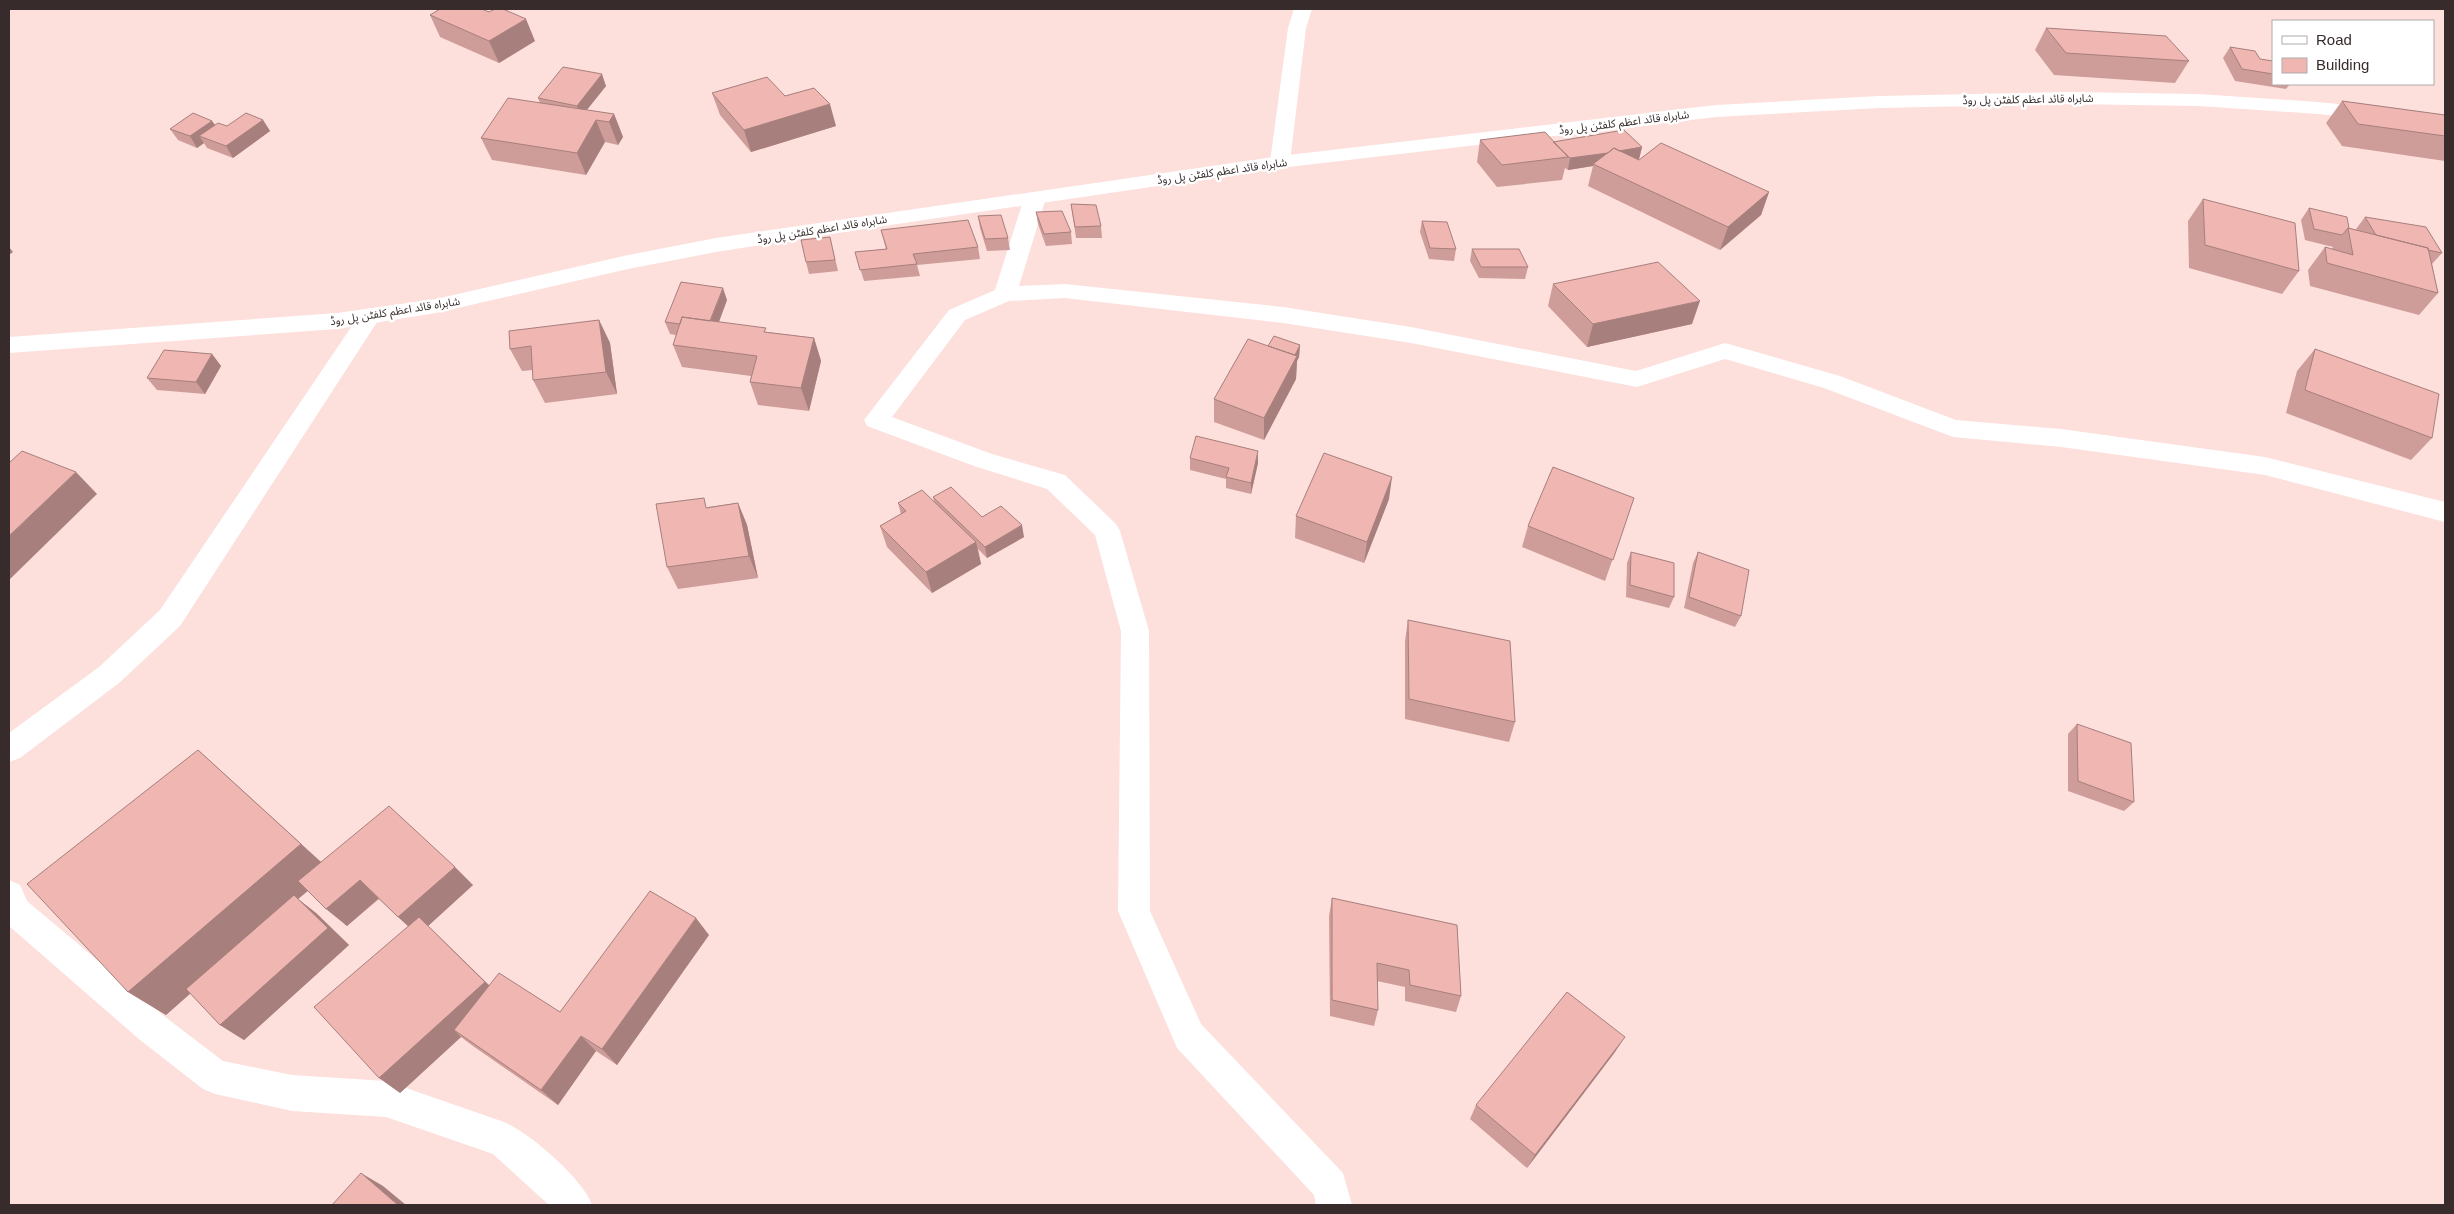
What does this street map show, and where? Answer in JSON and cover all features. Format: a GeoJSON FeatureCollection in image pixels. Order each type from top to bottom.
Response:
{"type":"FeatureCollection","features":[{"type":"Feature","properties":{"kind":"main road"},"geometry":{"type":"LineString","coordinates":[[1280,162],[1297,28],[1303,9]]}},
{"type":"Feature","properties":{"kind":"main road","name":"شاہراہ قائد اعظم کلفٹن پل روڈ"},"geometry":{"type":"LineString","coordinates":[[9,345],[337,321],[436,306],[619,264],[716,245],[1280,162],[1716,110],[1879,102],[2068,98],[2198,100],[2337,110],[2445,121]]}},
{"type":"Feature","properties":{"kind":"main road"},"geometry":{"type":"LineString","coordinates":[[1004,294],[1035,198]]}},
{"type":"Feature","properties":{"kind":"main road"},"geometry":{"type":"LineString","coordinates":[[1334,1205],[1330,1186],[1189,1036],[1134,911],[1135,631],[1107,531],[1056,482],[983,460],[876,420],[957,315],[1004,294],[1065,291],[1283,315],[1410,335],[1637,378],[1725,351],[1832,382],[1953,428],[2061,438],[2265,466],[2445,512]]}},
{"type":"Feature","properties":{"kind":"main road"},"geometry":{"type":"LineString","coordinates":[[9,749],[109,675],[170,618],[370,316]]}},
{"type":"Feature","properties":{"kind":"main road"},"geometry":{"type":"LineString","coordinates":[[9,895],[15,911],[152,1028],[215,1077],[292,1093],[386,1098],[504,1140],[554,1183],[574,1205]]}},
{"type":"Feature","properties":{"kind":"building"},"geometry":{"type":"Polygon","coordinates":[[[440,9],[482,9],[489,12],[495,9],[503,9],[526,19],[489,41],[430,15],[440,9]]]}},
{"type":"Feature","properties":{"kind":"building"},"geometry":{"type":"Polygon","coordinates":[[[2046,28],[2166,36],[2189,61],[2066,53],[2046,28]]]}},
{"type":"Feature","properties":{"kind":"building"},"geometry":{"type":"Polygon","coordinates":[[[2230,47],[2255,51],[2260,59],[2272,61],[2272,74],[2242,69],[2230,47]]]}},
{"type":"Feature","properties":{"kind":"building"},"geometry":{"type":"Polygon","coordinates":[[[563,67],[602,74],[577,106],[538,98],[563,67]]]}},
{"type":"Feature","properties":{"kind":"building"},"geometry":{"type":"Polygon","coordinates":[[[767,77],[785,96],[814,88],[830,104],[744,130],[712,93],[767,77]]]}},
{"type":"Feature","properties":{"kind":"building"},"geometry":{"type":"Polygon","coordinates":[[[508,98],[614,114],[609,122],[596,120],[577,153],[481,138],[508,98]]]}},
{"type":"Feature","properties":{"kind":"building"},"geometry":{"type":"Polygon","coordinates":[[[2342,101],[2445,115],[2445,136],[2358,124],[2342,101]]]}},
{"type":"Feature","properties":{"kind":"building"},"geometry":{"type":"Polygon","coordinates":[[[193,113],[212,121],[190,136],[170,129],[193,113]]]}},
{"type":"Feature","properties":{"kind":"building"},"geometry":{"type":"Polygon","coordinates":[[[246,113],[263,120],[226,146],[199,136],[218,123],[227,126],[246,113]]]}},
{"type":"Feature","properties":{"kind":"building"},"geometry":{"type":"Polygon","coordinates":[[[1624,130],[1642,147],[1619,151],[1614,148],[1608,153],[1570,158],[1553,142],[1624,130]]]}},
{"type":"Feature","properties":{"kind":"building"},"geometry":{"type":"Polygon","coordinates":[[[1545,132],[1568,157],[1502,165],[1480,140],[1545,132]]]}},
{"type":"Feature","properties":{"kind":"building"},"geometry":{"type":"Polygon","coordinates":[[[1661,143],[1769,192],[1728,227],[1593,164],[1614,148],[1639,160],[1661,143]]]}},
{"type":"Feature","properties":{"kind":"building"},"geometry":{"type":"Polygon","coordinates":[[[2203,199],[2295,223],[2299,271],[2205,245],[2203,199]]]}},
{"type":"Feature","properties":{"kind":"building"},"geometry":{"type":"Polygon","coordinates":[[[1071,204],[1096,205],[1101,226],[1075,227],[1071,204]]]}},
{"type":"Feature","properties":{"kind":"building"},"geometry":{"type":"Polygon","coordinates":[[[2309,208],[2347,217],[2349,228],[2342,235],[2314,229],[2309,208]]]}},
{"type":"Feature","properties":{"kind":"building"},"geometry":{"type":"Polygon","coordinates":[[[1062,211],[1071,232],[1044,234],[1036,212],[1062,211]]]}},
{"type":"Feature","properties":{"kind":"building"},"geometry":{"type":"Polygon","coordinates":[[[1001,215],[1008,238],[985,239],[978,216],[1001,215]]]}},
{"type":"Feature","properties":{"kind":"building"},"geometry":{"type":"Polygon","coordinates":[[[2365,217],[2426,227],[2442,253],[2376,235],[2365,217]]]}},
{"type":"Feature","properties":{"kind":"building"},"geometry":{"type":"Polygon","coordinates":[[[968,220],[978,247],[913,254],[917,264],[860,270],[855,252],[887,249],[881,230],[968,220]]]}},
{"type":"Feature","properties":{"kind":"building"},"geometry":{"type":"Polygon","coordinates":[[[1422,221],[1447,222],[1456,249],[1430,248],[1422,221]]]}},
{"type":"Feature","properties":{"kind":"building"},"geometry":{"type":"Polygon","coordinates":[[[2348,228],[2428,248],[2438,293],[2327,263],[2325,247],[2353,255],[2348,228]]]}},
{"type":"Feature","properties":{"kind":"building"},"geometry":{"type":"Polygon","coordinates":[[[830,237],[835,260],[806,262],[801,240],[830,237]]]}},
{"type":"Feature","properties":{"kind":"building"},"geometry":{"type":"Polygon","coordinates":[[[1472,249],[1519,249],[1528,267],[1481,267],[1472,249]]]}},
{"type":"Feature","properties":{"kind":"building"},"geometry":{"type":"Polygon","coordinates":[[[1658,262],[1700,301],[1593,324],[1553,284],[1658,262]]]}},
{"type":"Feature","properties":{"kind":"building"},"geometry":{"type":"Polygon","coordinates":[[[681,282],[723,288],[710,321],[682,317],[680,324],[665,322],[681,282]]]}},
{"type":"Feature","properties":{"kind":"building"},"geometry":{"type":"Polygon","coordinates":[[[682,317],[766,328],[764,332],[814,338],[801,388],[750,382],[757,356],[673,345],[682,317]]]}},
{"type":"Feature","properties":{"kind":"building"},"geometry":{"type":"Polygon","coordinates":[[[599,320],[606,372],[533,380],[531,346],[510,349],[509,331],[599,320]]]}},
{"type":"Feature","properties":{"kind":"building"},"geometry":{"type":"Polygon","coordinates":[[[1274,336],[1300,345],[1295,355],[1268,346],[1274,336]]]}},
{"type":"Feature","properties":{"kind":"building"},"geometry":{"type":"Polygon","coordinates":[[[1248,339],[1297,356],[1264,418],[1214,399],[1248,339]]]}},
{"type":"Feature","properties":{"kind":"building"},"geometry":{"type":"Polygon","coordinates":[[[2315,349],[2439,394],[2432,438],[2305,390],[2315,349]]]}},
{"type":"Feature","properties":{"kind":"building"},"geometry":{"type":"Polygon","coordinates":[[[164,350],[212,354],[196,382],[147,378],[164,350]]]}},
{"type":"Feature","properties":{"kind":"building"},"geometry":{"type":"Polygon","coordinates":[[[1196,436],[1258,451],[1251,483],[1226,477],[1229,468],[1190,458],[1196,436]]]}},
{"type":"Feature","properties":{"kind":"building"},"geometry":{"type":"Polygon","coordinates":[[[22,451],[76,472],[9,536],[9,463],[22,451]]]}},
{"type":"Feature","properties":{"kind":"building"},"geometry":{"type":"Polygon","coordinates":[[[1324,453],[1392,477],[1367,542],[1296,516],[1324,453]]]}},
{"type":"Feature","properties":{"kind":"building"},"geometry":{"type":"Polygon","coordinates":[[[1553,467],[1634,498],[1613,560],[1528,526],[1553,467]]]}},
{"type":"Feature","properties":{"kind":"building"},"geometry":{"type":"Polygon","coordinates":[[[951,487],[982,517],[1001,506],[1022,525],[985,547],[933,497],[951,487]]]}},
{"type":"Feature","properties":{"kind":"building"},"geometry":{"type":"Polygon","coordinates":[[[922,490],[976,542],[926,572],[880,526],[906,511],[898,503],[922,490]]]}},
{"type":"Feature","properties":{"kind":"building"},"geometry":{"type":"Polygon","coordinates":[[[704,498],[706,508],[738,503],[749,556],[667,567],[656,504],[704,498]]]}},
{"type":"Feature","properties":{"kind":"building"},"geometry":{"type":"Polygon","coordinates":[[[1631,552],[1674,563],[1674,597],[1630,585],[1631,552]]]}},
{"type":"Feature","properties":{"kind":"building"},"geometry":{"type":"Polygon","coordinates":[[[1698,552],[1749,570],[1741,616],[1689,597],[1698,552]]]}},
{"type":"Feature","properties":{"kind":"building"},"geometry":{"type":"Polygon","coordinates":[[[1408,620],[1510,641],[1515,722],[1409,699],[1408,620]]]}},
{"type":"Feature","properties":{"kind":"building"},"geometry":{"type":"Polygon","coordinates":[[[2077,724],[2131,743],[2134,802],[2078,781],[2077,724]]]}},
{"type":"Feature","properties":{"kind":"building"},"geometry":{"type":"Polygon","coordinates":[[[198,750],[301,844],[128,992],[27,884],[198,750]]]}},
{"type":"Feature","properties":{"kind":"building"},"geometry":{"type":"Polygon","coordinates":[[[389,806],[455,867],[398,917],[360,880],[326,909],[298,881],[389,806]]]}},
{"type":"Feature","properties":{"kind":"building"},"geometry":{"type":"Polygon","coordinates":[[[650,891],[696,918],[602,1049],[581,1036],[541,1090],[454,1030],[499,973],[560,1012],[650,891]]]}},
{"type":"Feature","properties":{"kind":"building"},"geometry":{"type":"Polygon","coordinates":[[[294,895],[328,928],[220,1025],[186,989],[294,895]]]}},
{"type":"Feature","properties":{"kind":"building"},"geometry":{"type":"Polygon","coordinates":[[[1332,898],[1457,925],[1461,996],[1410,985],[1409,970],[1377,963],[1378,1010],[1332,1000],[1332,898]]]}},
{"type":"Feature","properties":{"kind":"building"},"geometry":{"type":"Polygon","coordinates":[[[419,917],[485,982],[379,1078],[314,1007],[419,917]]]}},
{"type":"Feature","properties":{"kind":"building"},"geometry":{"type":"Polygon","coordinates":[[[1567,992],[1625,1037],[1535,1155],[1476,1105],[1567,992]]]}},
{"type":"Feature","properties":{"kind":"building"},"geometry":{"type":"Polygon","coordinates":[[[361,1173],[398,1205],[332,1205],[361,1173]]]}}]}
